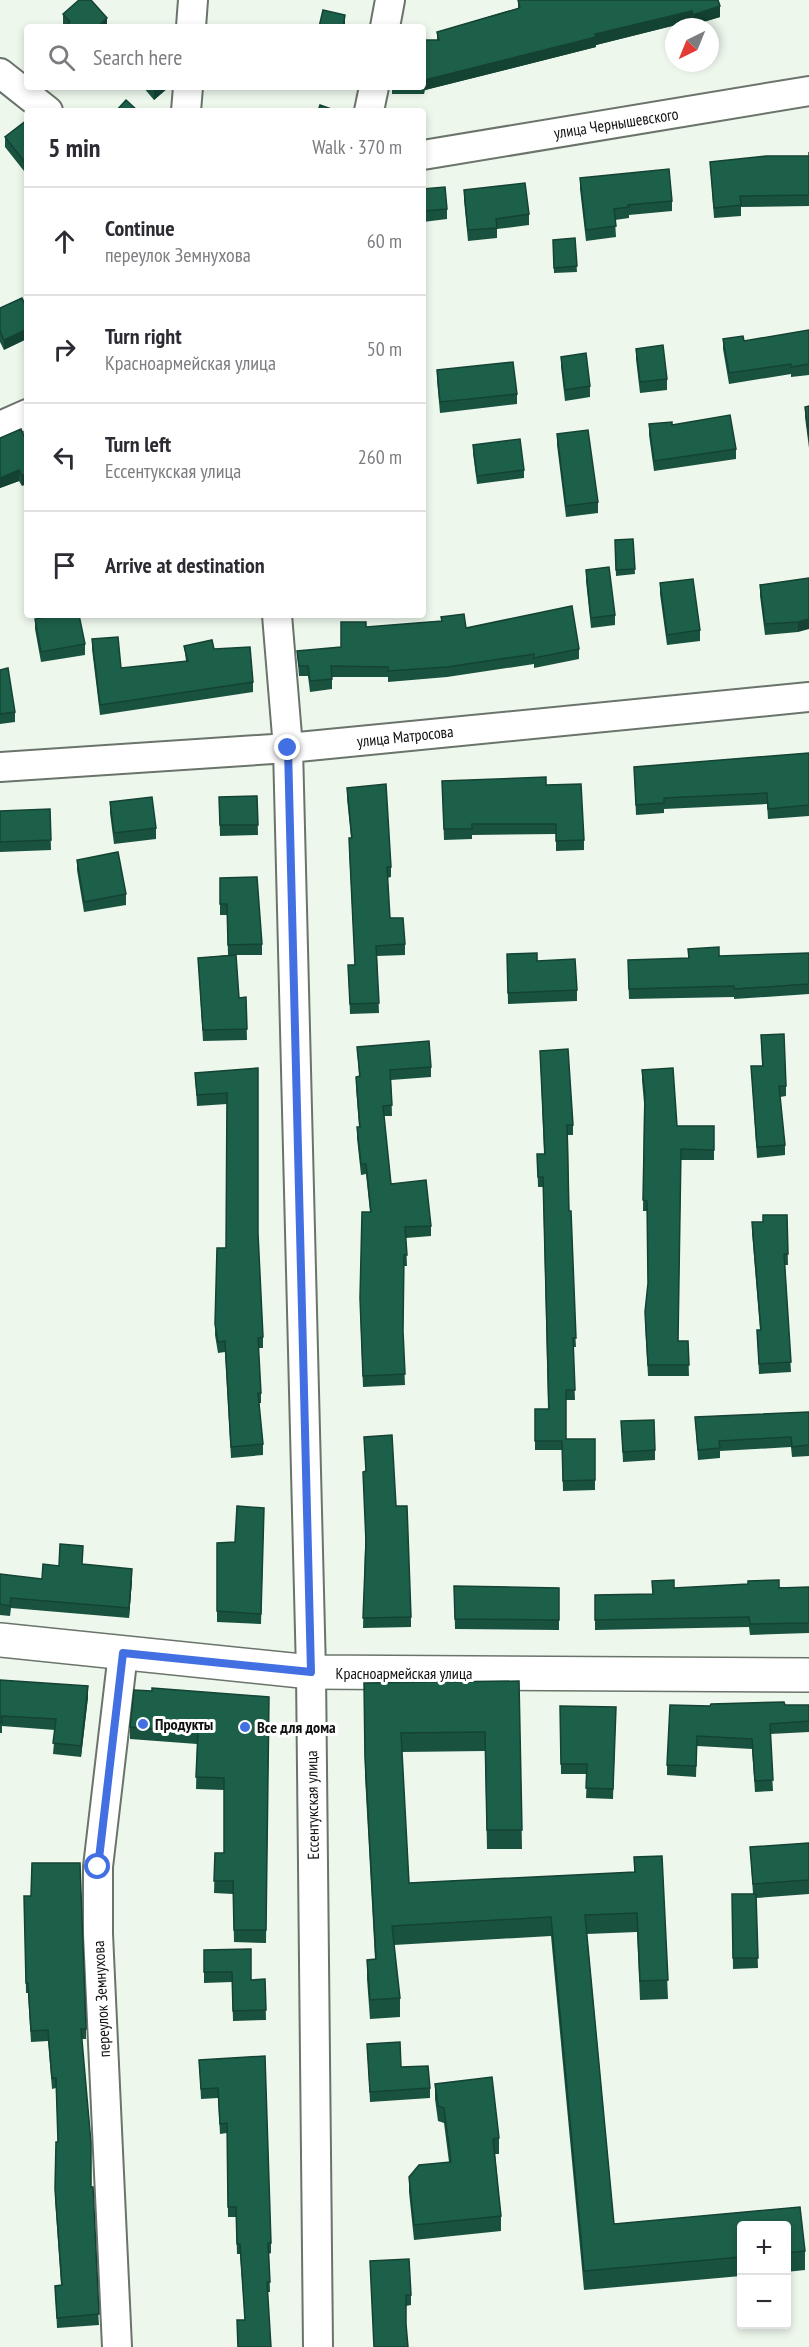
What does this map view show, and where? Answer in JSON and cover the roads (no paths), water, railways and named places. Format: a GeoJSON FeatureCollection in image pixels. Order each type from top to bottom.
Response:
{"type":"FeatureCollection","features":[{"type":"Feature","properties":{"kind":"street"},"geometry":{"type":"LineString","coordinates":[[191,24],[193,0]]}},
{"type":"Feature","properties":{"kind":"street"},"geometry":{"type":"LineString","coordinates":[[386,24],[390,0]]}},
{"type":"Feature","properties":{"kind":"street"},"geometry":{"type":"LineString","coordinates":[[0,73],[44,108]]}},
{"type":"Feature","properties":{"kind":"street"},"geometry":{"type":"LineString","coordinates":[[186,108],[188,90]]}},
{"type":"Feature","properties":{"kind":"street"},"geometry":{"type":"LineString","coordinates":[[370,108],[373,90]]}},
{"type":"Feature","properties":{"kind":"street","name":"улица Чернышевского"},"geometry":{"type":"LineString","coordinates":[[426,155],[809,91]]}},
{"type":"Feature","properties":{"kind":"street"},"geometry":{"type":"LineString","coordinates":[[0,426],[24,415]]}},
{"type":"Feature","properties":{"kind":"street","name":"Ессентукская улица"},"geometry":{"type":"LineString","coordinates":[[277,618],[288,748],[311,1672],[318,2347]]}},
{"type":"Feature","properties":{"kind":"street","name":"улица Матросова"},"geometry":{"type":"LineString","coordinates":[[0,767],[288,748],[809,697]]}},
{"type":"Feature","properties":{"kind":"street","name":"Красноармейская улица"},"geometry":{"type":"LineString","coordinates":[[0,1640],[311,1672],[809,1675]]}},
{"type":"Feature","properties":{"kind":"street","name":"переулок Земнухова"},"geometry":{"type":"LineString","coordinates":[[117,2347],[98,1923],[98,1867],[123,1653]]}},
{"type":"Feature","properties":{"kind":"place","name":"Продукты"},"geometry":{"type":"Point","coordinates":[143,1724]}},
{"type":"Feature","properties":{"kind":"place","name":"Все для дома"},"geometry":{"type":"Point","coordinates":[245,1727]}}]}
